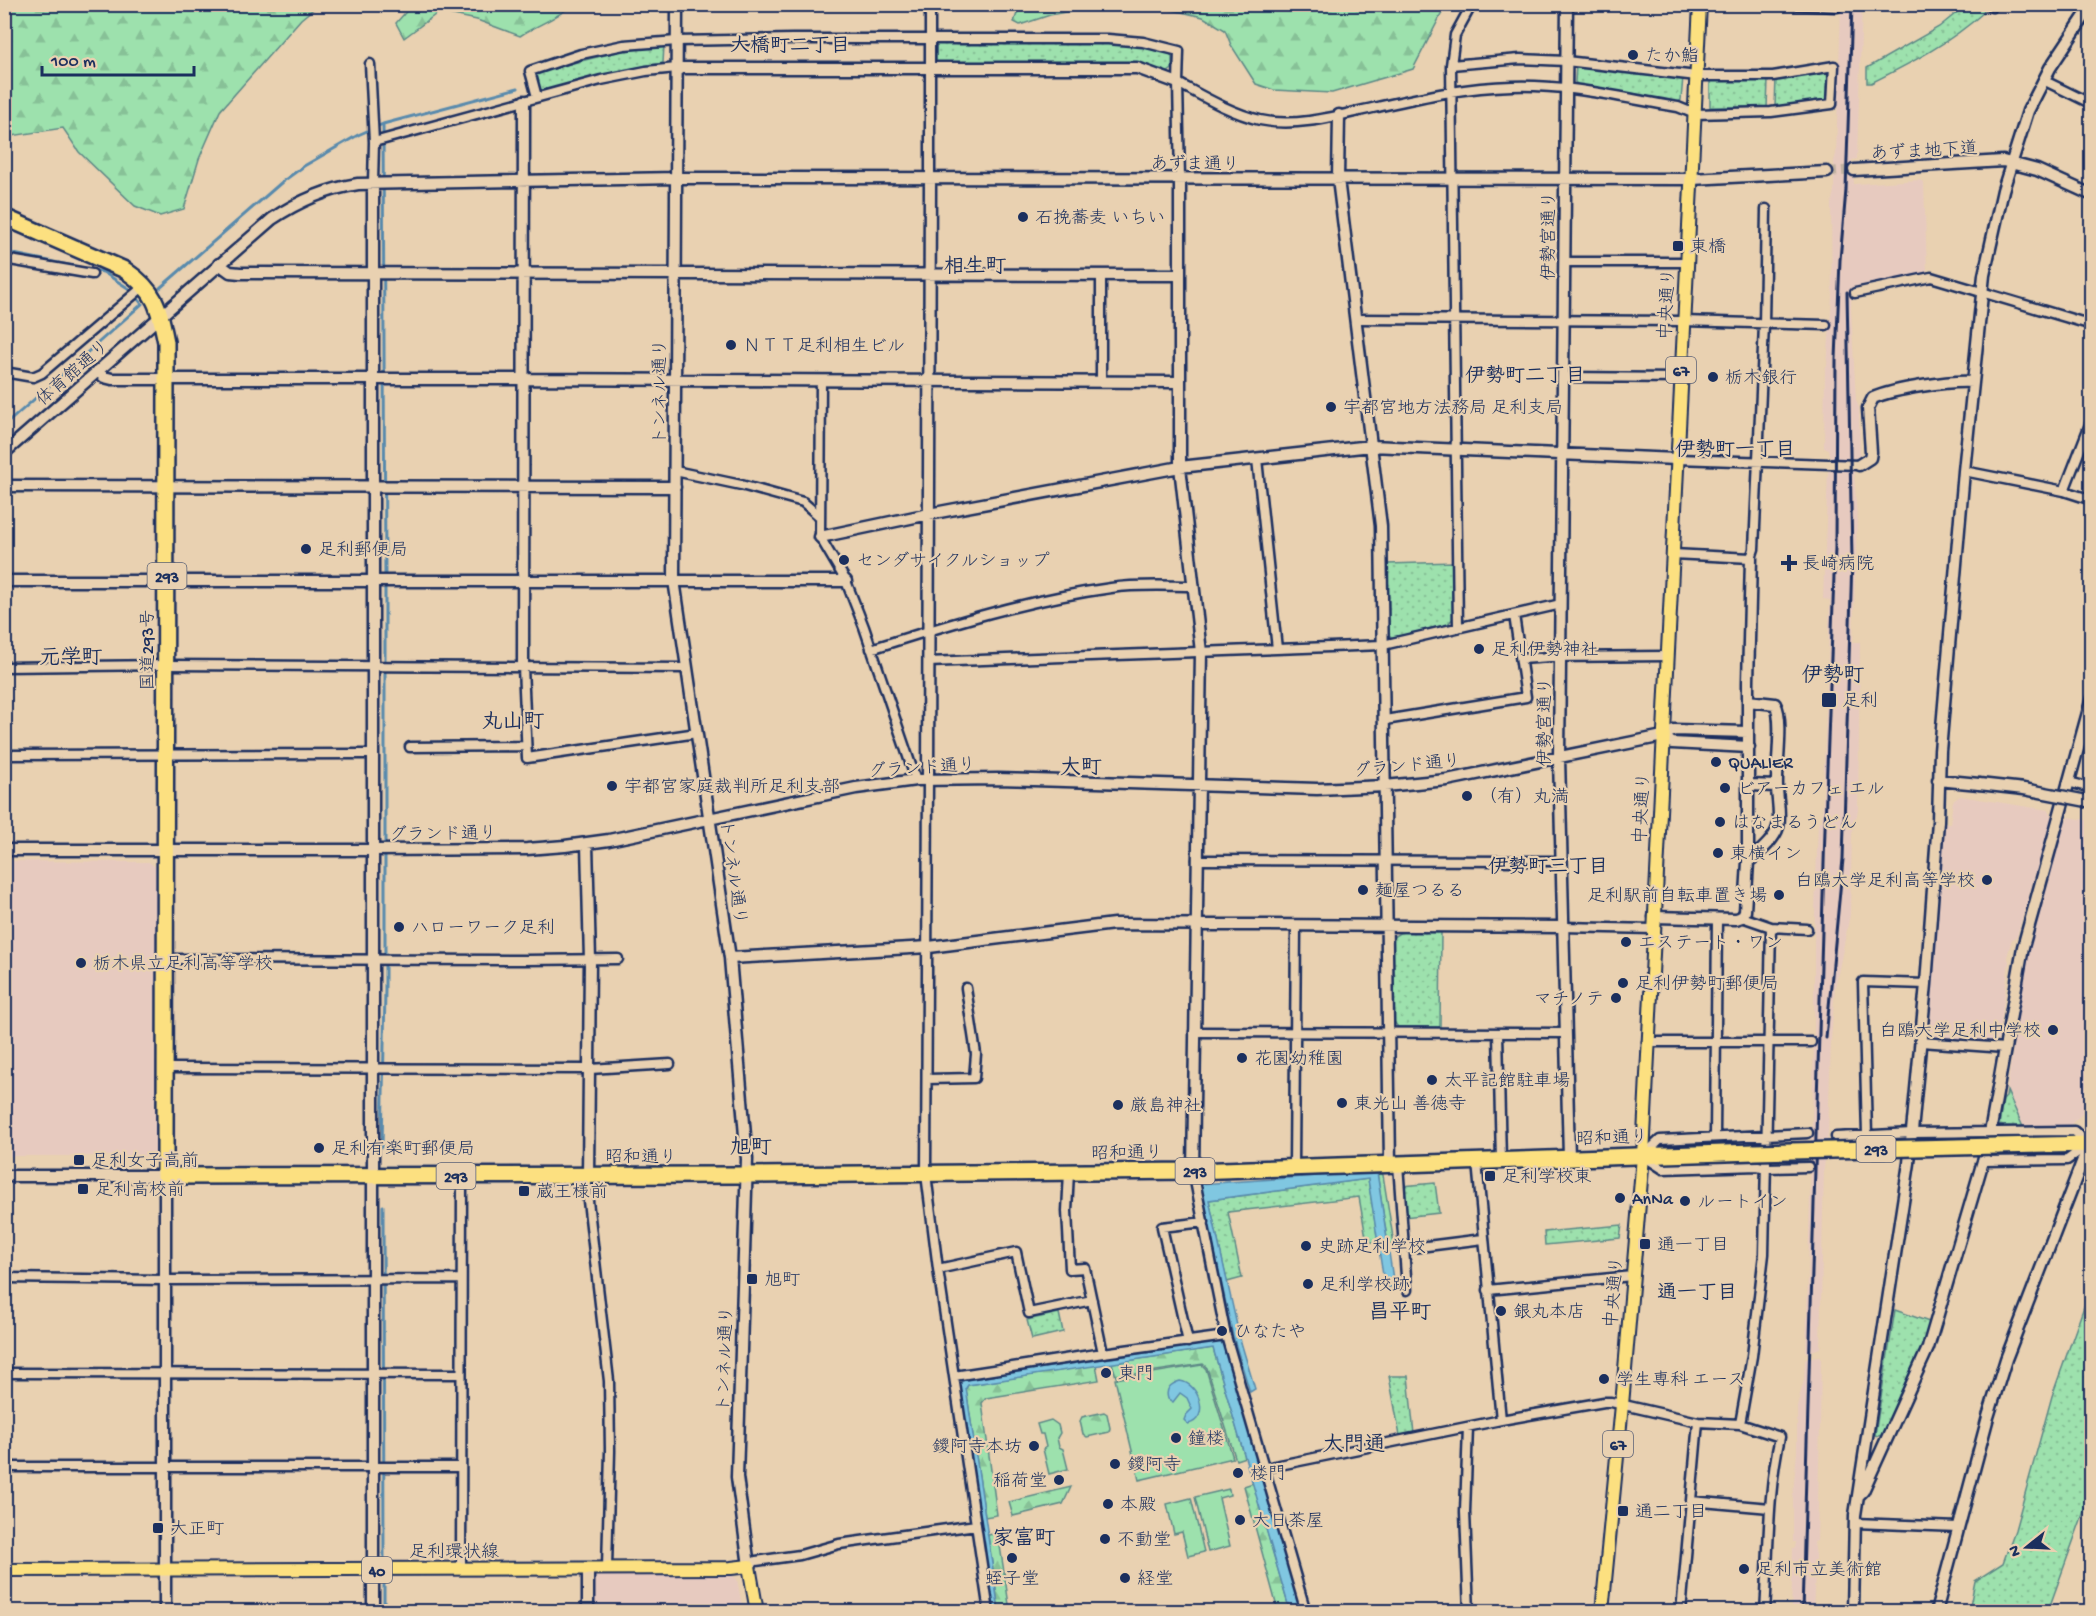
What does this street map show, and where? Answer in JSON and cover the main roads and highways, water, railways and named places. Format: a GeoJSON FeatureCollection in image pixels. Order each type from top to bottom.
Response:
{"type":"FeatureCollection","features":[{"type":"Feature","properties":{"kind":"highway","name":"国道293号"},"geometry":{"type":"LineString","coordinates":[[4,217],[125,270],[144,286],[157,304],[166,342],[167,1068],[165,1176]]}},
{"type":"Feature","properties":{"kind":"highway","name":"昭和通り"},"geometry":{"type":"LineString","coordinates":[[165,1176],[747,1175],[1193,1171],[1754,1152],[1994,1139],[2090,1140]]}},
{"type":"Feature","properties":{"kind":"main road","name":"中央通り"},"geometry":{"type":"LineString","coordinates":[[1602,1611],[1643,1156],[1700,4]]}},
{"type":"Feature","properties":{"kind":"main road","name":"足利環状線"},"geometry":{"type":"LineString","coordinates":[[4,1570],[588,1569],[749,1566],[757,1611]]}},
{"type":"Feature","properties":{"kind":"water"},"geometry":{"type":"Polygon","coordinates":[[[1377,1172],[1394,1286],[1385,1288],[1368,1179],[1209,1200],[1240,1339],[1255,1389],[1250,1392],[1233,1336],[1200,1184],[1377,1172]]]}},
{"type":"Feature","properties":{"kind":"water"},"geometry":{"type":"Polygon","coordinates":[[[1223,1343],[1301,1611],[1290,1611],[1213,1348],[968,1385],[966,1388],[999,1611],[992,1611],[960,1383],[964,1380],[1223,1343]]]}},
{"type":"Feature","properties":{"kind":"water"},"geometry":{"type":"Polygon","coordinates":[[[1180,1381],[1192,1388],[1200,1401],[1199,1415],[1195,1421],[1188,1424],[1184,1420],[1192,1409],[1187,1398],[1180,1393],[1173,1402],[1168,1399],[1167,1395],[1169,1387],[1180,1381]]]}},
{"type":"Feature","properties":{"kind":"waterway"},"geometry":{"type":"LineString","coordinates":[[160,288],[282,182],[304,166],[358,135],[383,124],[518,88]]}},
{"type":"Feature","properties":{"kind":"waterway"},"geometry":{"type":"LineString","coordinates":[[383,124],[385,578]]}},
{"type":"Feature","properties":{"kind":"waterway"},"geometry":{"type":"LineString","coordinates":[[4,252],[103,272],[131,290],[142,304],[4,426]]}},
{"type":"Feature","properties":{"kind":"waterway"},"geometry":{"type":"LineString","coordinates":[[382,1147],[385,990],[385,584]]}},
{"type":"Feature","properties":{"kind":"waterway"},"geometry":{"type":"LineString","coordinates":[[383,1206],[384,1565]]}},
{"type":"Feature","properties":{"kind":"waterway"},"geometry":{"type":"LineString","coordinates":[[384,1571],[384,1612]]}},
{"type":"Feature","properties":{"kind":"tunnel"},"geometry":{"type":"LineString","coordinates":[[1827,172],[1854,170]]}},
{"type":"Feature","properties":{"kind":"railway"},"geometry":{"type":"LineString","coordinates":[[1802,1612],[1835,548],[1836,359],[1840,260],[1846,190],[1852,4]]}},
{"type":"Feature","properties":{"kind":"railway"},"geometry":{"type":"LineString","coordinates":[[1826,1038],[1843,859],[1852,559],[1847,292]]}},
{"type":"Feature","properties":{"kind":"place","name":"たか鮨"},"geometry":{"type":"Point","coordinates":[1633,55]}},
{"type":"Feature","properties":{"kind":"place","name":"石挽蕎麦 いちい"},"geometry":{"type":"Point","coordinates":[1023,217]}},
{"type":"Feature","properties":{"kind":"place","name":"東橋"},"geometry":{"type":"Point","coordinates":[1678,246]}},
{"type":"Feature","properties":{"kind":"place","name":"ＮＴＴ足利相生ビル"},"geometry":{"type":"Point","coordinates":[731,345]}},
{"type":"Feature","properties":{"kind":"place","name":"栃木銀行"},"geometry":{"type":"Point","coordinates":[1713,377]}},
{"type":"Feature","properties":{"kind":"place","name":"宇都宮地方法務局 足利支局"},"geometry":{"type":"Point","coordinates":[1331,407]}},
{"type":"Feature","properties":{"kind":"place","name":"足利郵便局"},"geometry":{"type":"Point","coordinates":[306,549]}},
{"type":"Feature","properties":{"kind":"place","name":"センダサイクルショップ"},"geometry":{"type":"Point","coordinates":[844,560]}},
{"type":"Feature","properties":{"kind":"place","name":"長崎病院"},"geometry":{"type":"Point","coordinates":[1789,563]}},
{"type":"Feature","properties":{"kind":"place","name":"足利伊勢神社"},"geometry":{"type":"Point","coordinates":[1479,649]}},
{"type":"Feature","properties":{"kind":"place","name":"足利"},"geometry":{"type":"Point","coordinates":[1829,700]}},
{"type":"Feature","properties":{"kind":"place","name":"QUALIER"},"geometry":{"type":"Point","coordinates":[1716,762]}},
{"type":"Feature","properties":{"kind":"place","name":"宇都宮家庭裁判所足利支部"},"geometry":{"type":"Point","coordinates":[612,786]}},
{"type":"Feature","properties":{"kind":"place","name":"ビアーカフェ エル"},"geometry":{"type":"Point","coordinates":[1725,788]}},
{"type":"Feature","properties":{"kind":"place","name":"（有）丸満"},"geometry":{"type":"Point","coordinates":[1467,796]}},
{"type":"Feature","properties":{"kind":"place","name":"はなまるうどん"},"geometry":{"type":"Point","coordinates":[1720,822]}},
{"type":"Feature","properties":{"kind":"place","name":"東横イン"},"geometry":{"type":"Point","coordinates":[1718,853]}},
{"type":"Feature","properties":{"kind":"place","name":"白鴎大学足利高等学校"},"geometry":{"type":"Point","coordinates":[1987,880]}},
{"type":"Feature","properties":{"kind":"place","name":"麺屋つるる"},"geometry":{"type":"Point","coordinates":[1363,890]}},
{"type":"Feature","properties":{"kind":"place","name":"足利駅前自転車置き場"},"geometry":{"type":"Point","coordinates":[1779,895]}},
{"type":"Feature","properties":{"kind":"place","name":"ハローワーク足利"},"geometry":{"type":"Point","coordinates":[399,927]}},
{"type":"Feature","properties":{"kind":"place","name":"エステート・ワン"},"geometry":{"type":"Point","coordinates":[1626,942]}},
{"type":"Feature","properties":{"kind":"place","name":"栃木県立足利高等学校"},"geometry":{"type":"Point","coordinates":[81,963]}},
{"type":"Feature","properties":{"kind":"place","name":"足利伊勢町郵便局"},"geometry":{"type":"Point","coordinates":[1623,983]}},
{"type":"Feature","properties":{"kind":"place","name":"マチノテ"},"geometry":{"type":"Point","coordinates":[1616,998]}},
{"type":"Feature","properties":{"kind":"place","name":"白鴎大学足利中学校"},"geometry":{"type":"Point","coordinates":[2053,1030]}},
{"type":"Feature","properties":{"kind":"place","name":"花園幼稚園"},"geometry":{"type":"Point","coordinates":[1242,1058]}},
{"type":"Feature","properties":{"kind":"place","name":"太平記館駐車場"},"geometry":{"type":"Point","coordinates":[1432,1080]}},
{"type":"Feature","properties":{"kind":"place","name":"東光山 善徳寺"},"geometry":{"type":"Point","coordinates":[1342,1103]}},
{"type":"Feature","properties":{"kind":"place","name":"厳島神社"},"geometry":{"type":"Point","coordinates":[1118,1105]}},
{"type":"Feature","properties":{"kind":"place","name":"足利有楽町郵便局"},"geometry":{"type":"Point","coordinates":[319,1148]}},
{"type":"Feature","properties":{"kind":"place","name":"足利女子高前"},"geometry":{"type":"Point","coordinates":[79,1160]}},
{"type":"Feature","properties":{"kind":"place","name":"足利学校東"},"geometry":{"type":"Point","coordinates":[1490,1176]}},
{"type":"Feature","properties":{"kind":"place","name":"足利高校前"},"geometry":{"type":"Point","coordinates":[83,1189]}},
{"type":"Feature","properties":{"kind":"place","name":"蔵王様前"},"geometry":{"type":"Point","coordinates":[524,1191]}},
{"type":"Feature","properties":{"kind":"place","name":"AnNa"},"geometry":{"type":"Point","coordinates":[1620,1198]}},
{"type":"Feature","properties":{"kind":"place","name":"ルートイン"},"geometry":{"type":"Point","coordinates":[1685,1201]}},
{"type":"Feature","properties":{"kind":"place","name":"通一丁目"},"geometry":{"type":"Point","coordinates":[1645,1244]}},
{"type":"Feature","properties":{"kind":"place","name":"史跡足利学校"},"geometry":{"type":"Point","coordinates":[1306,1246]}},
{"type":"Feature","properties":{"kind":"place","name":"旭町"},"geometry":{"type":"Point","coordinates":[752,1279]}},
{"type":"Feature","properties":{"kind":"place","name":"足利学校跡"},"geometry":{"type":"Point","coordinates":[1308,1284]}},
{"type":"Feature","properties":{"kind":"place","name":"銀丸本店"},"geometry":{"type":"Point","coordinates":[1501,1311]}},
{"type":"Feature","properties":{"kind":"place","name":"ひなたや"},"geometry":{"type":"Point","coordinates":[1222,1331]}},
{"type":"Feature","properties":{"kind":"place","name":"東門"},"geometry":{"type":"Point","coordinates":[1106,1373]}},
{"type":"Feature","properties":{"kind":"place","name":"学生専科 エース"},"geometry":{"type":"Point","coordinates":[1604,1379]}},
{"type":"Feature","properties":{"kind":"place","name":"鐘楼"},"geometry":{"type":"Point","coordinates":[1176,1438]}},
{"type":"Feature","properties":{"kind":"place","name":"鑁阿寺本坊"},"geometry":{"type":"Point","coordinates":[1034,1446]}},
{"type":"Feature","properties":{"kind":"place","name":"鑁阿寺"},"geometry":{"type":"Point","coordinates":[1115,1464]}},
{"type":"Feature","properties":{"kind":"place","name":"楼門"},"geometry":{"type":"Point","coordinates":[1238,1473]}},
{"type":"Feature","properties":{"kind":"place","name":"稲荷堂"},"geometry":{"type":"Point","coordinates":[1059,1480]}},
{"type":"Feature","properties":{"kind":"place","name":"本殿"},"geometry":{"type":"Point","coordinates":[1108,1504]}},
{"type":"Feature","properties":{"kind":"place","name":"通二丁目"},"geometry":{"type":"Point","coordinates":[1623,1511]}},
{"type":"Feature","properties":{"kind":"place","name":"大日茶屋"},"geometry":{"type":"Point","coordinates":[1240,1520]}},
{"type":"Feature","properties":{"kind":"place","name":"大正町"},"geometry":{"type":"Point","coordinates":[158,1528]}},
{"type":"Feature","properties":{"kind":"place","name":"不動堂"},"geometry":{"type":"Point","coordinates":[1105,1539]}},
{"type":"Feature","properties":{"kind":"place","name":"蛭子堂"},"geometry":{"type":"Point","coordinates":[1012,1558]}},
{"type":"Feature","properties":{"kind":"place","name":"足利市立美術館"},"geometry":{"type":"Point","coordinates":[1744,1569]}},
{"type":"Feature","properties":{"kind":"place","name":"経堂"},"geometry":{"type":"Point","coordinates":[1125,1578]}},
{"type":"Feature","properties":{"kind":"district","name":"大橋町二丁目"},"geometry":{"type":"Point","coordinates":[790,44]}},
{"type":"Feature","properties":{"kind":"district","name":"相生町"},"geometry":{"type":"Point","coordinates":[975,265]}},
{"type":"Feature","properties":{"kind":"district","name":"伊勢町二丁目"},"geometry":{"type":"Point","coordinates":[1525,374]}},
{"type":"Feature","properties":{"kind":"district","name":"伊勢町一丁目"},"geometry":{"type":"Point","coordinates":[1735,448]}},
{"type":"Feature","properties":{"kind":"district","name":"元学町"},"geometry":{"type":"Point","coordinates":[71,656]}},
{"type":"Feature","properties":{"kind":"district","name":"伊勢町"},"geometry":{"type":"Point","coordinates":[1833,674]}},
{"type":"Feature","properties":{"kind":"district","name":"丸山町"},"geometry":{"type":"Point","coordinates":[513,720]}},
{"type":"Feature","properties":{"kind":"district","name":"大町"},"geometry":{"type":"Point","coordinates":[1081,766]}},
{"type":"Feature","properties":{"kind":"district","name":"伊勢町三丁目"},"geometry":{"type":"Point","coordinates":[1548,865]}},
{"type":"Feature","properties":{"kind":"district","name":"旭町"},"geometry":{"type":"Point","coordinates":[751,1146]}},
{"type":"Feature","properties":{"kind":"district","name":"通一丁目"},"geometry":{"type":"Point","coordinates":[1697,1291]}},
{"type":"Feature","properties":{"kind":"district","name":"昌平町"},"geometry":{"type":"Point","coordinates":[1400,1311]}},
{"type":"Feature","properties":{"kind":"district","name":"大門通"},"geometry":{"type":"Point","coordinates":[1354,1443]}},
{"type":"Feature","properties":{"kind":"district","name":"家富町"},"geometry":{"type":"Point","coordinates":[1024,1537]}}]}
